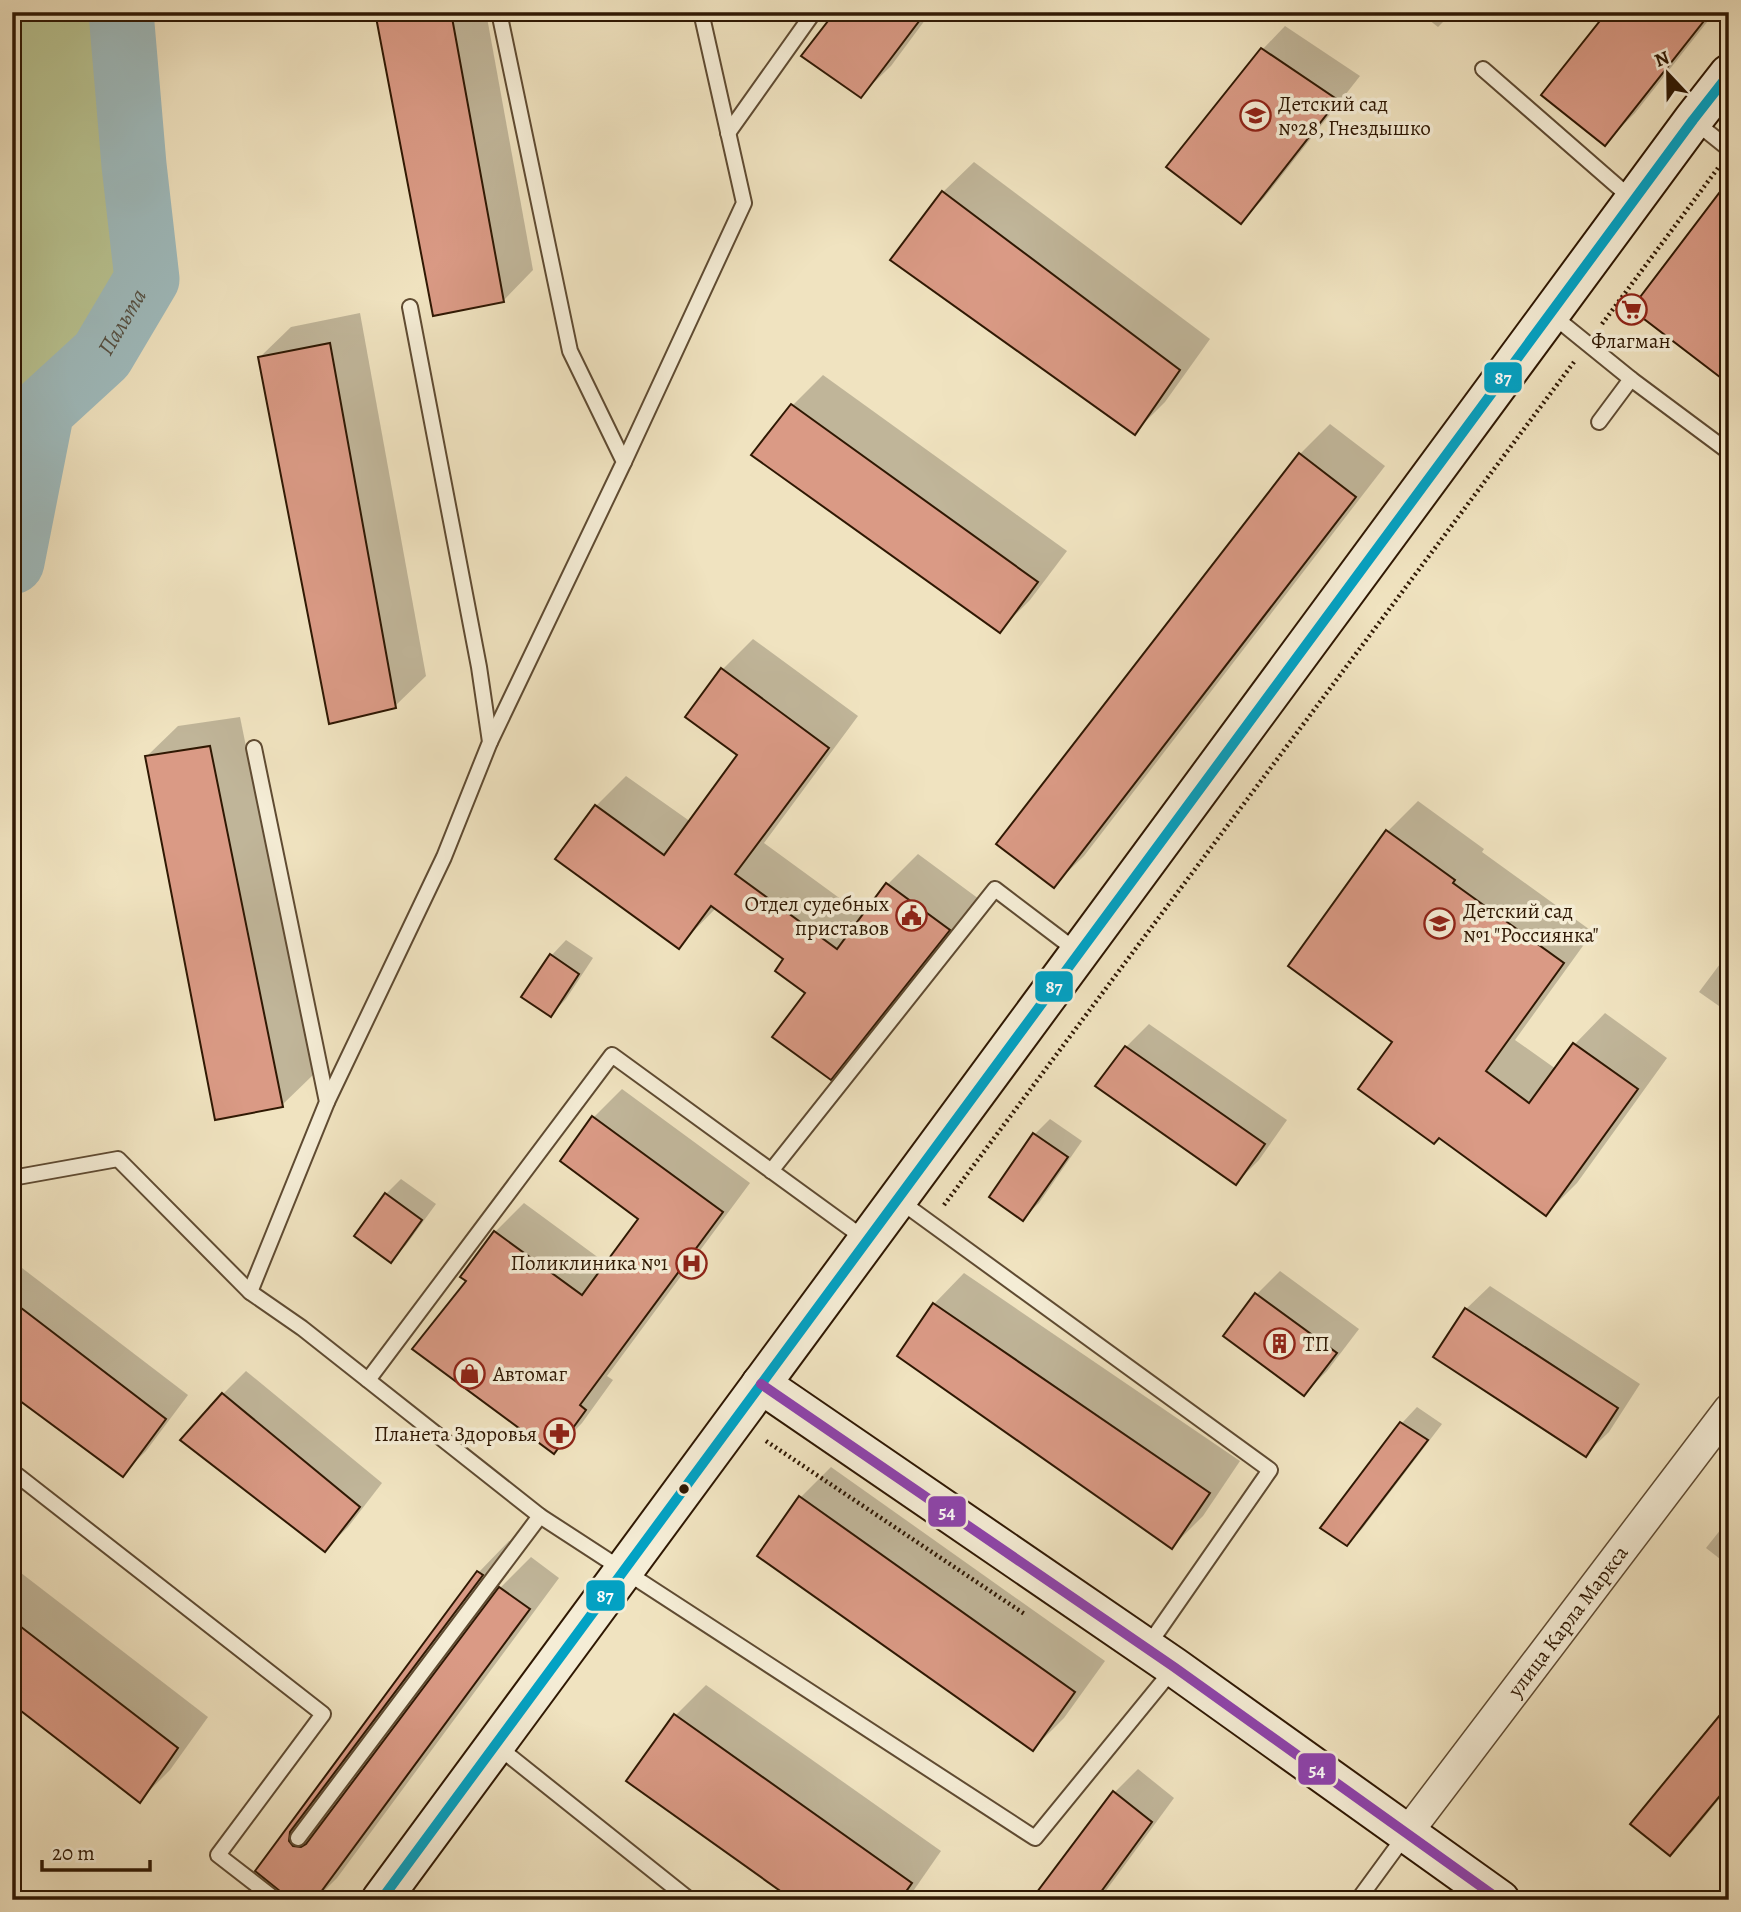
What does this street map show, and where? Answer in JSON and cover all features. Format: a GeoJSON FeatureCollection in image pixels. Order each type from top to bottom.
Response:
{"type":"FeatureCollection","features":[{"type":"Feature","properties":{"kind":"street"},"geometry":{"type":"LineString","coordinates":[[381,1900],[1692,120],[1729,74]]}},
{"type":"Feature","properties":{"kind":"street"},"geometry":{"type":"LineString","coordinates":[[761,1384],[1160,1658],[1500,1900]]}},
{"type":"Feature","properties":{"kind":"street","name":"улица Карла Маркса"},"geometry":{"type":"LineString","coordinates":[[1407,1833],[1729,1409]]}},
{"type":"Feature","properties":{"kind":"lane"},"geometry":{"type":"LineString","coordinates":[[499,12],[570,351],[624,462]]}},
{"type":"Feature","properties":{"kind":"lane"},"geometry":{"type":"LineString","coordinates":[[250,1292],[327,1102],[444,857],[490,742],[744,203],[701,12]]}},
{"type":"Feature","properties":{"kind":"lane"},"geometry":{"type":"LineString","coordinates":[[728,132],[814,12]]}},
{"type":"Feature","properties":{"kind":"lane"},"geometry":{"type":"LineString","coordinates":[[1483,69],[1633,200]]}},
{"type":"Feature","properties":{"kind":"lane"},"geometry":{"type":"LineString","coordinates":[[1692,120],[1729,149]]}},
{"type":"Feature","properties":{"kind":"lane"},"geometry":{"type":"LineString","coordinates":[[410,307],[479,667],[490,742]]}},
{"type":"Feature","properties":{"kind":"lane"},"geometry":{"type":"LineString","coordinates":[[1550,313],[1631,379],[1729,452]]}},
{"type":"Feature","properties":{"kind":"lane"},"geometry":{"type":"LineString","coordinates":[[1599,422],[1631,379]]}},
{"type":"Feature","properties":{"kind":"lane"},"geometry":{"type":"LineString","coordinates":[[254,748],[327,1102]]}},
{"type":"Feature","properties":{"kind":"lane"},"geometry":{"type":"LineString","coordinates":[[771,1171],[995,889],[1079,953]]}},
{"type":"Feature","properties":{"kind":"lane"},"geometry":{"type":"LineString","coordinates":[[368,1380],[612,1055],[867,1240]]}},
{"type":"Feature","properties":{"kind":"lane"},"geometry":{"type":"LineString","coordinates":[[12,1178],[118,1159],[250,1292],[302,1328],[540,1516],[1035,1838],[1160,1658],[1270,1470],[898,1199]]}},
{"type":"Feature","properties":{"kind":"lane"},"geometry":{"type":"LineString","coordinates":[[17,1475],[323,1714],[218,1855],[276,1900]]}},
{"type":"Feature","properties":{"kind":"lane"},"geometry":{"type":"LineString","coordinates":[[298,1838],[540,1516]]}},
{"type":"Feature","properties":{"kind":"lane"},"geometry":{"type":"LineString","coordinates":[[495,1745],[690,1900]]}},
{"type":"Feature","properties":{"kind":"lane"},"geometry":{"type":"LineString","coordinates":[[1358,1900],[1407,1833]]}},
{"type":"Feature","properties":{"kind":"path"},"geometry":{"type":"LineString","coordinates":[[931,1223],[1721,164]]}},
{"type":"Feature","properties":{"kind":"path"},"geometry":{"type":"LineString","coordinates":[[735,1420],[1034,1621]]}},
{"type":"Feature","properties":{"kind":"green space"},"geometry":{"type":"Polygon","coordinates":[[[12,12],[121,12],[147,279],[102,355],[42,410],[12,562],[12,12]]]}},
{"type":"Feature","properties":{"kind":"building"},"geometry":{"type":"Polygon","coordinates":[[[375,12],[451,12],[504,302],[433,316],[375,12]]]}},
{"type":"Feature","properties":{"kind":"building"},"geometry":{"type":"Polygon","coordinates":[[[835,12],[926,12],[861,98],[801,56],[835,12]]]}},
{"type":"Feature","properties":{"kind":"building"},"geometry":{"type":"Polygon","coordinates":[[[1607,12],[1711,12],[1605,146],[1541,95],[1607,12]]]}},
{"type":"Feature","properties":{"kind":"building"},"geometry":{"type":"Polygon","coordinates":[[[1261,48],[1338,100],[1241,224],[1166,167],[1261,48]]]}},
{"type":"Feature","properties":{"kind":"building"},"geometry":{"type":"Polygon","coordinates":[[[1729,180],[1729,384],[1631,309],[1729,180]]]}},
{"type":"Feature","properties":{"kind":"building"},"geometry":{"type":"Polygon","coordinates":[[[942,191],[1180,370],[1135,435],[890,260],[942,191]]]}},
{"type":"Feature","properties":{"kind":"building"},"geometry":{"type":"Polygon","coordinates":[[[330,343],[396,708],[329,724],[258,357],[330,343]]]}},
{"type":"Feature","properties":{"kind":"building"},"geometry":{"type":"Polygon","coordinates":[[[791,404],[1038,582],[1000,633],[751,455],[791,404]]]}},
{"type":"Feature","properties":{"kind":"building"},"geometry":{"type":"Polygon","coordinates":[[[1299,453],[1356,497],[1054,888],[996,844],[1299,453]]]}},
{"type":"Feature","properties":{"kind":"building"},"geometry":{"type":"Polygon","coordinates":[[[721,668],[829,748],[735,874],[837,949],[886,883],[950,930],[831,1080],[772,1037],[805,993],[775,971],[783,959],[711,906],[679,949],[555,859],[595,805],[664,855],[737,755],[685,717],[721,668]]]}},
{"type":"Feature","properties":{"kind":"building"},"geometry":{"type":"Polygon","coordinates":[[[210,746],[283,1107],[215,1120],[145,756],[210,746]]]}},
{"type":"Feature","properties":{"kind":"building"},"geometry":{"type":"Polygon","coordinates":[[[1386,830],[1455,880],[1453,883],[1564,963],[1486,1071],[1529,1103],[1573,1043],[1638,1089],[1546,1216],[1439,1138],[1434,1144],[1358,1089],[1392,1042],[1288,966],[1386,830]]]}},
{"type":"Feature","properties":{"kind":"building"},"geometry":{"type":"Polygon","coordinates":[[[550,954],[579,974],[551,1017],[521,997],[550,954]]]}},
{"type":"Feature","properties":{"kind":"building"},"geometry":{"type":"Polygon","coordinates":[[[1125,1046],[1265,1144],[1236,1185],[1095,1086],[1125,1046]]]}},
{"type":"Feature","properties":{"kind":"building"},"geometry":{"type":"Polygon","coordinates":[[[592,1116],[723,1212],[580,1405],[586,1410],[554,1454],[412,1349],[466,1281],[460,1277],[494,1231],[582,1295],[638,1219],[560,1161],[592,1116]]]}},
{"type":"Feature","properties":{"kind":"building"},"geometry":{"type":"Polygon","coordinates":[[[1033,1133],[1068,1157],[1023,1221],[989,1197],[1033,1133]]]}},
{"type":"Feature","properties":{"kind":"building"},"geometry":{"type":"Polygon","coordinates":[[[385,1193],[422,1220],[391,1263],[354,1236],[385,1193]]]}},
{"type":"Feature","properties":{"kind":"building","name":"ТП"},"geometry":{"type":"Polygon","coordinates":[[[1255,1293],[1337,1353],[1304,1396],[1223,1336],[1255,1293]]]}},
{"type":"Feature","properties":{"kind":"building"},"geometry":{"type":"Polygon","coordinates":[[[12,1301],[166,1419],[123,1477],[12,1395],[12,1301]]]}},
{"type":"Feature","properties":{"kind":"building"},"geometry":{"type":"Polygon","coordinates":[[[933,1303],[1210,1493],[1172,1549],[897,1356],[933,1303]]]}},
{"type":"Feature","properties":{"kind":"building"},"geometry":{"type":"Polygon","coordinates":[[[1465,1308],[1618,1408],[1586,1457],[1433,1357],[1465,1308]]]}},
{"type":"Feature","properties":{"kind":"building"},"geometry":{"type":"Polygon","coordinates":[[[222,1393],[360,1507],[325,1552],[180,1440],[222,1393]]]}},
{"type":"Feature","properties":{"kind":"building"},"geometry":{"type":"Polygon","coordinates":[[[1400,1422],[1428,1440],[1347,1546],[1320,1528],[1400,1422]]]}},
{"type":"Feature","properties":{"kind":"building"},"geometry":{"type":"Polygon","coordinates":[[[799,1496],[1075,1692],[1033,1751],[757,1556],[799,1496]]]}},
{"type":"Feature","properties":{"kind":"building"},"geometry":{"type":"Polygon","coordinates":[[[477,1571],[483,1575],[290,1832],[289,1841],[293,1846],[301,1847],[306,1844],[499,1587],[530,1609],[315,1900],[291,1900],[255,1871],[477,1571]]]}},
{"type":"Feature","properties":{"kind":"building"},"geometry":{"type":"Polygon","coordinates":[[[12,1620],[178,1748],[140,1803],[12,1704],[12,1620]]]}},
{"type":"Feature","properties":{"kind":"building"},"geometry":{"type":"Polygon","coordinates":[[[1729,1704],[1729,1785],[1670,1856],[1630,1824],[1729,1704]]]}},
{"type":"Feature","properties":{"kind":"building"},"geometry":{"type":"Polygon","coordinates":[[[674,1714],[912,1883],[900,1900],[793,1900],[626,1781],[674,1714]]]}},
{"type":"Feature","properties":{"kind":"building"},"geometry":{"type":"Polygon","coordinates":[[[1113,1791],[1152,1822],[1095,1900],[1031,1900],[1113,1791]]]}},
{"type":"Feature","properties":{"kind":"waterway","name":"Пальта"},"geometry":{"type":"LineString","coordinates":[[12,562],[42,410],[102,355],[147,279],[121,12]]}},
{"type":"Feature","properties":{"kind":"transit line","name":"87"},"geometry":{"type":"LineString","coordinates":[[381,1900],[1729,74]]}},
{"type":"Feature","properties":{"kind":"transit line","name":"54"},"geometry":{"type":"LineString","coordinates":[[761,1384],[1174,1667],[1500,1900]]}},
{"type":"Feature","properties":{"kind":"place","name":"Детский сад №28, Гнездышко"},"geometry":{"type":"Point","coordinates":[1255,116]}},
{"type":"Feature","properties":{"kind":"place","name":"Флагман"},"geometry":{"type":"Point","coordinates":[1631,309]}},
{"type":"Feature","properties":{"kind":"place","name":"Отдел судебных приставов"},"geometry":{"type":"Point","coordinates":[912,916]}},
{"type":"Feature","properties":{"kind":"place","name":"Детский сад №1 \"Россиянка\""},"geometry":{"type":"Point","coordinates":[1440,923]}},
{"type":"Feature","properties":{"kind":"place","name":"Поликлиника №1"},"geometry":{"type":"Point","coordinates":[691,1263]}},
{"type":"Feature","properties":{"kind":"place","name":"ТП"},"geometry":{"type":"Point","coordinates":[1280,1344]}},
{"type":"Feature","properties":{"kind":"place","name":"Автомаг"},"geometry":{"type":"Point","coordinates":[470,1374]}},
{"type":"Feature","properties":{"kind":"place","name":"Планета Здоровья"},"geometry":{"type":"Point","coordinates":[560,1434]}}]}
